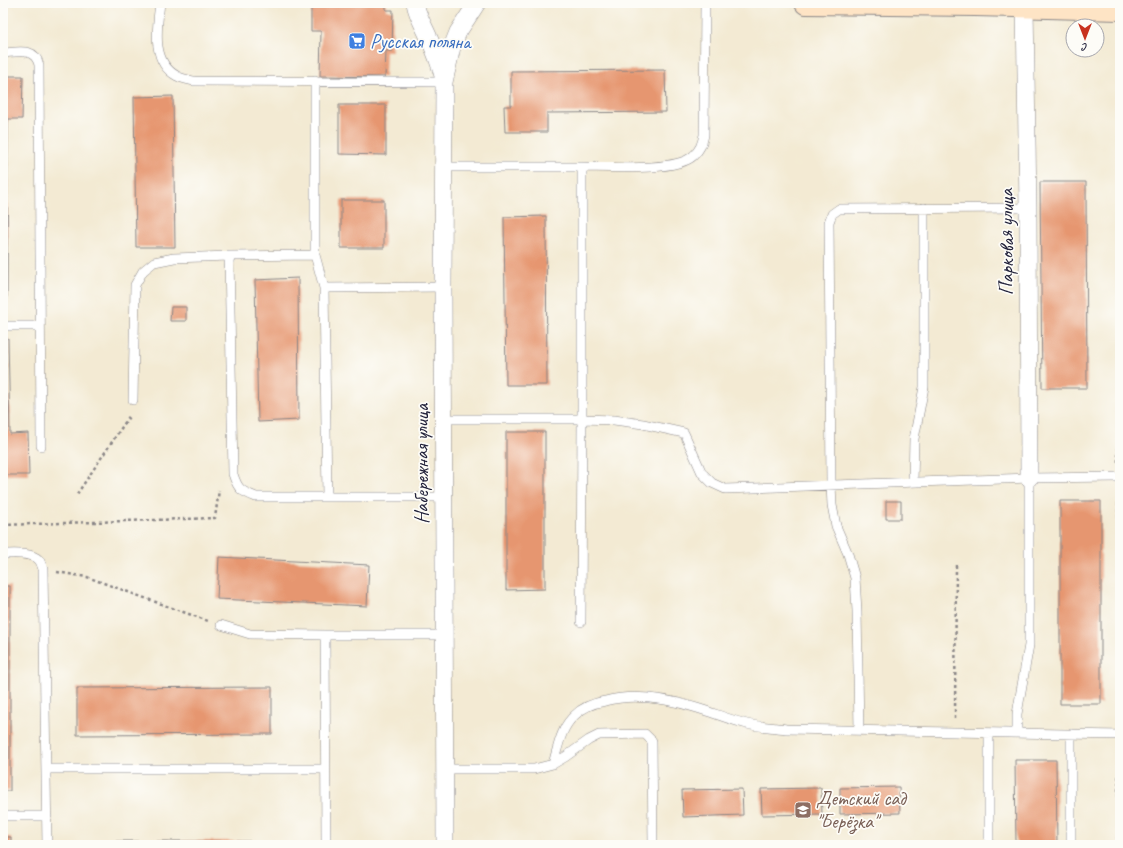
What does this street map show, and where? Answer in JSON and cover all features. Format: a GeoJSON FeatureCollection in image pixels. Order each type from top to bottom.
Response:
{"type":"FeatureCollection","features":[{"type":"Feature","properties":{"kind":"street","name":"Набережная улица"},"geometry":{"type":"LineString","coordinates":[[415,3],[416,9],[438,60],[444,82]]}},
{"type":"Feature","properties":{"kind":"street","name":"Набережная улица"},"geometry":{"type":"LineString","coordinates":[[445,845],[443,498],[444,82],[452,47],[458,32],[477,3]]}},
{"type":"Feature","properties":{"kind":"street"},"geometry":{"type":"LineString","coordinates":[[806,3],[974,4],[1120,9]]}},
{"type":"Feature","properties":{"kind":"street","name":"Парковая улица"},"geometry":{"type":"LineString","coordinates":[[1025,6],[1028,208],[1029,478]]}},
{"type":"Feature","properties":{"kind":"lane"},"geometry":{"type":"LineString","coordinates":[[160,3],[157,40],[159,55],[166,68],[177,77],[194,82],[444,82]]}},
{"type":"Feature","properties":{"kind":"lane"},"geometry":{"type":"LineString","coordinates":[[444,167],[657,167],[681,163],[692,157],[700,149],[704,135],[705,3]]}},
{"type":"Feature","properties":{"kind":"lane"},"geometry":{"type":"LineString","coordinates":[[3,53],[27,52],[33,54],[38,60],[39,65],[41,446]]}},
{"type":"Feature","properties":{"kind":"lane"},"geometry":{"type":"LineString","coordinates":[[315,82],[315,255],[324,288],[327,498]]}},
{"type":"Feature","properties":{"kind":"lane"},"geometry":{"type":"LineString","coordinates":[[581,622],[582,167]]}},
{"type":"Feature","properties":{"kind":"lane"},"geometry":{"type":"LineString","coordinates":[[913,482],[914,439],[924,387],[924,208]]}},
{"type":"Feature","properties":{"kind":"lane"},"geometry":{"type":"LineString","coordinates":[[859,731],[855,578],[848,554],[836,526],[832,505],[828,222],[832,214],[838,209],[1028,208]]}},
{"type":"Feature","properties":{"kind":"lane"},"geometry":{"type":"LineString","coordinates":[[133,400],[136,285],[143,271],[154,262],[174,258],[315,255]]}},
{"type":"Feature","properties":{"kind":"lane"},"geometry":{"type":"LineString","coordinates":[[228,256],[233,474],[236,484],[243,492],[256,497],[443,498]]}},
{"type":"Feature","properties":{"kind":"lane"},"geometry":{"type":"LineString","coordinates":[[324,288],[443,287]]}},
{"type":"Feature","properties":{"kind":"lane"},"geometry":{"type":"LineString","coordinates":[[3,326],[40,326]]}},
{"type":"Feature","properties":{"kind":"lane"},"geometry":{"type":"LineString","coordinates":[[443,419],[614,420],[643,424],[684,433],[702,473],[712,483],[725,489],[1029,478],[1119,477]]}},
{"type":"Feature","properties":{"kind":"lane"},"geometry":{"type":"LineString","coordinates":[[1017,733],[1018,714],[1029,645],[1029,478]]}},
{"type":"Feature","properties":{"kind":"lane"},"geometry":{"type":"LineString","coordinates":[[3,554],[22,554],[30,556],[39,560],[43,569],[47,845]]}},
{"type":"Feature","properties":{"kind":"lane"},"geometry":{"type":"LineString","coordinates":[[221,625],[250,634],[444,634]]}},
{"type":"Feature","properties":{"kind":"lane"},"geometry":{"type":"LineString","coordinates":[[325,635],[326,845]]}},
{"type":"Feature","properties":{"kind":"lane"},"geometry":{"type":"LineString","coordinates":[[552,764],[564,728],[575,715],[595,703],[612,698],[649,697],[699,708],[728,719],[748,724],[786,729],[1119,735]]}},
{"type":"Feature","properties":{"kind":"lane"},"geometry":{"type":"LineString","coordinates":[[989,733],[989,845]]}},
{"type":"Feature","properties":{"kind":"lane"},"geometry":{"type":"LineString","coordinates":[[445,769],[534,769],[552,764],[599,735],[645,734],[652,741],[653,845]]}},
{"type":"Feature","properties":{"kind":"lane"},"geometry":{"type":"LineString","coordinates":[[1071,734],[1072,845]]}},
{"type":"Feature","properties":{"kind":"lane"},"geometry":{"type":"LineString","coordinates":[[46,769],[325,769]]}},
{"type":"Feature","properties":{"kind":"lane"},"geometry":{"type":"LineString","coordinates":[[3,816],[47,816]]}},
{"type":"Feature","properties":{"kind":"path"},"geometry":{"type":"LineString","coordinates":[[1117,845],[1119,735],[1120,165]]}},
{"type":"Feature","properties":{"kind":"path"},"geometry":{"type":"LineString","coordinates":[[77,494],[131,414],[133,400]]}},
{"type":"Feature","properties":{"kind":"path"},"geometry":{"type":"LineString","coordinates":[[3,524],[215,518],[219,490]]}},
{"type":"Feature","properties":{"kind":"path"},"geometry":{"type":"LineString","coordinates":[[954,732],[956,565]]}},
{"type":"Feature","properties":{"kind":"path"},"geometry":{"type":"LineString","coordinates":[[43,569],[87,577],[221,625]]}},
{"type":"Feature","properties":{"kind":"building","name":"Русская поляна"},"geometry":{"type":"Polygon","coordinates":[[[311,3],[386,3],[386,10],[393,10],[392,51],[386,51],[385,77],[320,76],[321,31],[311,31],[311,3]]]}},
{"type":"Feature","properties":{"kind":"building"},"geometry":{"type":"Polygon","coordinates":[[[665,70],[666,112],[547,113],[547,132],[505,132],[504,106],[511,106],[511,71],[665,70]]]}},
{"type":"Feature","properties":{"kind":"building"},"geometry":{"type":"Polygon","coordinates":[[[3,76],[23,76],[22,119],[8,119],[7,297],[3,297],[3,76]]]}},
{"type":"Feature","properties":{"kind":"building"},"geometry":{"type":"Polygon","coordinates":[[[173,96],[175,247],[136,247],[134,97],[173,96]]]}},
{"type":"Feature","properties":{"kind":"building"},"geometry":{"type":"Polygon","coordinates":[[[339,105],[386,105],[386,155],[339,154],[339,105]]]}},
{"type":"Feature","properties":{"kind":"building"},"geometry":{"type":"Polygon","coordinates":[[[1040,182],[1086,182],[1087,388],[1042,388],[1040,182]]]}},
{"type":"Feature","properties":{"kind":"building"},"geometry":{"type":"Polygon","coordinates":[[[341,200],[384,200],[384,248],[341,248],[341,200]]]}},
{"type":"Feature","properties":{"kind":"building"},"geometry":{"type":"Polygon","coordinates":[[[546,216],[547,385],[506,385],[504,217],[546,216]]]}},
{"type":"Feature","properties":{"kind":"building"},"geometry":{"type":"Polygon","coordinates":[[[298,278],[299,420],[258,422],[255,280],[298,278]]]}},
{"type":"Feature","properties":{"kind":"building"},"geometry":{"type":"Polygon","coordinates":[[[171,307],[186,307],[186,321],[170,321],[171,307]]]}},
{"type":"Feature","properties":{"kind":"building"},"geometry":{"type":"Polygon","coordinates":[[[3,338],[8,338],[10,434],[28,433],[29,475],[3,475],[3,338]]]}},
{"type":"Feature","properties":{"kind":"building"},"geometry":{"type":"Polygon","coordinates":[[[506,432],[545,432],[545,589],[506,590],[506,432]]]}},
{"type":"Feature","properties":{"kind":"building"},"geometry":{"type":"Polygon","coordinates":[[[886,501],[901,501],[901,519],[886,519],[886,501]]]}},
{"type":"Feature","properties":{"kind":"building"},"geometry":{"type":"Polygon","coordinates":[[[1060,501],[1101,501],[1101,704],[1060,704],[1060,501]]]}},
{"type":"Feature","properties":{"kind":"building"},"geometry":{"type":"Polygon","coordinates":[[[219,557],[369,565],[367,606],[217,599],[219,557]]]}},
{"type":"Feature","properties":{"kind":"building"},"geometry":{"type":"Polygon","coordinates":[[[3,586],[10,586],[10,791],[3,791],[3,586]]]}},
{"type":"Feature","properties":{"kind":"building"},"geometry":{"type":"Polygon","coordinates":[[[272,687],[272,734],[77,735],[77,688],[272,687]]]}},
{"type":"Feature","properties":{"kind":"building"},"geometry":{"type":"Polygon","coordinates":[[[1015,760],[1056,760],[1057,845],[1016,845],[1015,760]]]}},
{"type":"Feature","properties":{"kind":"building"},"geometry":{"type":"Polygon","coordinates":[[[899,787],[900,813],[840,814],[840,788],[899,787]]]}},
{"type":"Feature","properties":{"kind":"building"},"geometry":{"type":"Polygon","coordinates":[[[821,788],[822,814],[762,815],[761,789],[821,788]]]}},
{"type":"Feature","properties":{"kind":"building"},"geometry":{"type":"Polygon","coordinates":[[[742,789],[743,815],[683,817],[682,790],[742,789]]]}},
{"type":"Feature","properties":{"kind":"building"},"geometry":{"type":"Polygon","coordinates":[[[3,837],[11,837],[11,845],[3,845],[3,837]]]}},
{"type":"Feature","properties":{"kind":"building"},"geometry":{"type":"Polygon","coordinates":[[[95,841],[250,841],[250,845],[95,845],[95,841]]]}},
{"type":"Feature","properties":{"kind":"place","name":"Русская поляна"},"geometry":{"type":"Point","coordinates":[357,41]}},
{"type":"Feature","properties":{"kind":"place","name":"Детский сад \"Берёзка\""},"geometry":{"type":"Point","coordinates":[803,810]}}]}
